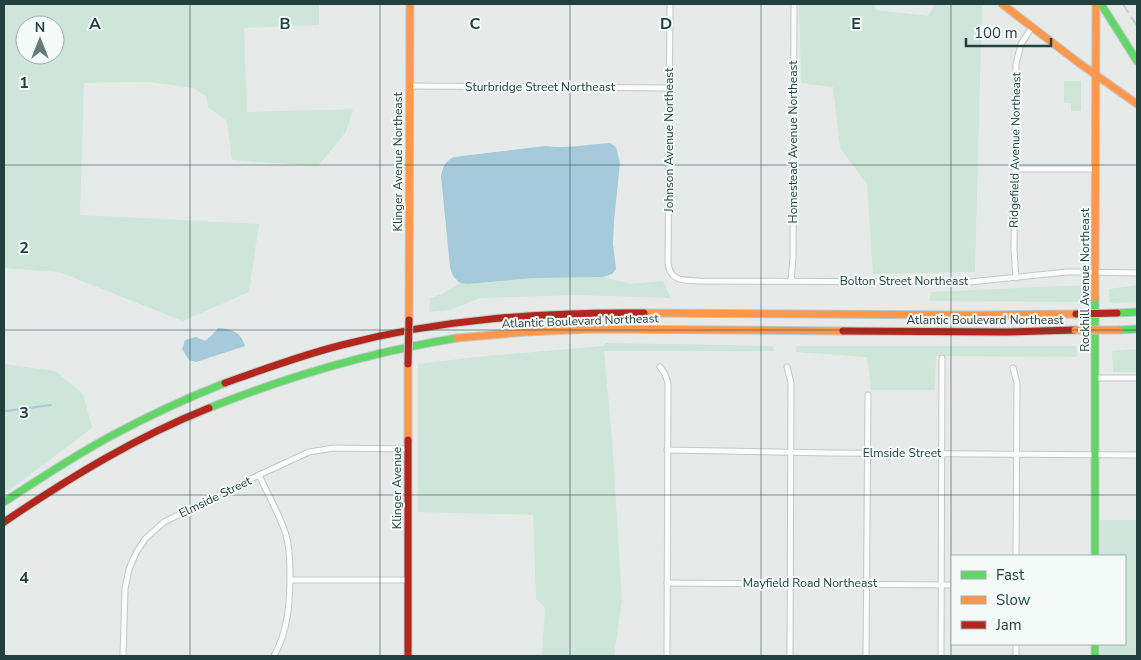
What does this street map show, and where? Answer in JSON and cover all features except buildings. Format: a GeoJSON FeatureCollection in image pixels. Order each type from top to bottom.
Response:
{"type":"FeatureCollection","features":[{"type":"Feature","properties":{"kind":"main road","name":"Klinger Avenue Northeast"},"geometry":{"type":"LineString","coordinates":[[409,320],[410,4]]}},
{"type":"Feature","properties":{"kind":"main road"},"geometry":{"type":"LineString","coordinates":[[1002,4],[1137,104]]}},
{"type":"Feature","properties":{"kind":"main road","name":"Rockhill Avenue Northeast"},"geometry":{"type":"LineString","coordinates":[[1095,555],[1096,4]]}},
{"type":"Feature","properties":{"kind":"main road"},"geometry":{"type":"LineString","coordinates":[[1101,4],[1137,61]]}},
{"type":"Feature","properties":{"kind":"main road","name":"Atlantic Boulevard Northeast"},"geometry":{"type":"LineString","coordinates":[[4,502],[49,471],[83,451],[133,423],[189,397],[296,358],[404,331],[503,317],[582,313],[1010,315],[1137,312]]}},
{"type":"Feature","properties":{"kind":"main road","name":"Klinger Avenue"},"geometry":{"type":"LineString","coordinates":[[408,656],[409,320]]}},
{"type":"Feature","properties":{"kind":"main road","name":"Atlantic Boulevard Northeast"},"geometry":{"type":"LineString","coordinates":[[4,522],[53,488],[98,461],[154,432],[211,406],[271,383],[347,360],[457,339],[517,332],[592,329],[988,332],[1137,329]]}},
{"type":"Feature","properties":{"kind":"street","name":"Johnson Avenue Northeast"},"geometry":{"type":"LineString","coordinates":[[670,4],[668,263],[672,275]]}},
{"type":"Feature","properties":{"kind":"street","name":"Homestead Avenue Northeast"},"geometry":{"type":"LineString","coordinates":[[791,281],[793,257],[794,4]]}},
{"type":"Feature","properties":{"kind":"street","name":"Ridgefield Avenue Northeast"},"geometry":{"type":"LineString","coordinates":[[1016,278],[1014,250],[1016,64],[1021,44],[1032,26]]}},
{"type":"Feature","properties":{"kind":"street","name":"Sturbridge Street Northeast"},"geometry":{"type":"LineString","coordinates":[[410,86],[669,88]]}},
{"type":"Feature","properties":{"kind":"street"},"geometry":{"type":"LineString","coordinates":[[1015,170],[1096,169]]}},
{"type":"Feature","properties":{"kind":"street","name":"Bolton Street Northeast"},"geometry":{"type":"LineString","coordinates":[[672,275],[679,279],[687,280],[970,282],[1067,272],[1137,273]]}},
{"type":"Feature","properties":{"kind":"street"},"geometry":{"type":"LineString","coordinates":[[941,656],[942,358]]}},
{"type":"Feature","properties":{"kind":"street"},"geometry":{"type":"LineString","coordinates":[[660,367],[668,383],[667,656]]}},
{"type":"Feature","properties":{"kind":"street"},"geometry":{"type":"LineString","coordinates":[[788,367],[792,382],[790,656]]}},
{"type":"Feature","properties":{"kind":"street"},"geometry":{"type":"LineString","coordinates":[[1013,368],[1017,383],[1016,555]]}},
{"type":"Feature","properties":{"kind":"street"},"geometry":{"type":"LineString","coordinates":[[1096,378],[1137,378]]}},
{"type":"Feature","properties":{"kind":"street"},"geometry":{"type":"LineString","coordinates":[[866,656],[866,453],[868,395]]}},
{"type":"Feature","properties":{"kind":"street","name":"Elmside Street"},"geometry":{"type":"LineString","coordinates":[[123,656],[126,581],[132,561],[145,539],[157,528],[171,518],[302,455],[334,448],[408,449]]}},
{"type":"Feature","properties":{"kind":"street","name":"Elmside Street"},"geometry":{"type":"LineString","coordinates":[[667,450],[1137,455]]}},
{"type":"Feature","properties":{"kind":"street"},"geometry":{"type":"LineString","coordinates":[[259,475],[286,534],[289,551],[288,618],[284,635],[274,656]]}},
{"type":"Feature","properties":{"kind":"street"},"geometry":{"type":"LineString","coordinates":[[290,580],[408,580]]}},
{"type":"Feature","properties":{"kind":"street","name":"Mayfield Road Northeast"},"geometry":{"type":"LineString","coordinates":[[668,583],[951,585]]}},
{"type":"Feature","properties":{"kind":"green space"},"geometry":{"type":"Polygon","coordinates":[[[4,4],[319,4],[319,25],[244,28],[247,112],[353,109],[346,132],[318,166],[232,160],[227,121],[208,107],[206,96],[193,88],[149,82],[84,83],[80,215],[259,224],[249,292],[183,321],[59,272],[4,268],[4,4]]]}},
{"type":"Feature","properties":{"kind":"green space"},"geometry":{"type":"Polygon","coordinates":[[[799,4],[874,4],[876,10],[928,16],[935,4],[982,4],[975,272],[873,274],[867,184],[840,148],[833,87],[801,83],[799,4]]]}},
{"type":"Feature","properties":{"kind":"green space"},"geometry":{"type":"Polygon","coordinates":[[[1064,81],[1081,81],[1081,111],[1071,111],[1071,103],[1064,103],[1064,81]]]}},
{"type":"Feature","properties":{"kind":"green space"},"geometry":{"type":"Polygon","coordinates":[[[603,277],[630,284],[663,281],[671,298],[576,295],[480,298],[450,310],[429,312],[430,298],[442,294],[460,283],[534,278],[603,277]]]}},
{"type":"Feature","properties":{"kind":"green space"},"geometry":{"type":"Polygon","coordinates":[[[1084,285],[1084,302],[929,301],[931,292],[1084,285]]]}},
{"type":"Feature","properties":{"kind":"green space"},"geometry":{"type":"Polygon","coordinates":[[[1137,285],[1137,302],[1110,303],[1109,289],[1137,285]]]}},
{"type":"Feature","properties":{"kind":"green space"},"geometry":{"type":"Polygon","coordinates":[[[606,343],[773,346],[774,351],[604,351],[612,439],[622,600],[614,656],[542,656],[545,608],[536,599],[533,515],[418,512],[418,364],[603,346],[606,343]]]}},
{"type":"Feature","properties":{"kind":"green space"},"geometry":{"type":"Polygon","coordinates":[[[796,346],[1076,346],[1077,357],[936,356],[935,390],[871,390],[867,357],[796,352],[796,346]]]}},
{"type":"Feature","properties":{"kind":"green space"},"geometry":{"type":"Polygon","coordinates":[[[1137,349],[1137,372],[1113,372],[1112,351],[1137,349]]]}},
{"type":"Feature","properties":{"kind":"green space"},"geometry":{"type":"Polygon","coordinates":[[[4,364],[55,371],[83,394],[92,428],[4,494],[4,364]]]}},
{"type":"Feature","properties":{"kind":"green space"},"geometry":{"type":"Polygon","coordinates":[[[1100,520],[1137,520],[1137,656],[1100,656],[1100,645],[1126,645],[1126,555],[1100,555],[1100,520]]]}},
{"type":"Feature","properties":{"kind":"water"},"geometry":{"type":"Polygon","coordinates":[[[610,143],[616,147],[620,163],[613,244],[616,269],[612,274],[603,277],[534,278],[467,284],[460,283],[453,276],[450,267],[441,176],[448,160],[454,157],[546,146],[570,147],[610,143]]]}},
{"type":"Feature","properties":{"kind":"water"},"geometry":{"type":"Polygon","coordinates":[[[218,328],[228,329],[238,334],[245,346],[196,362],[189,360],[182,349],[185,340],[196,337],[205,341],[218,328]]]}},
{"type":"Feature","properties":{"kind":"waterway"},"geometry":{"type":"LineString","coordinates":[[4,410],[51,405]]}},
{"type":"Feature","properties":{"kind":"railway"},"geometry":{"type":"LineString","coordinates":[[1123,4],[1137,26]]}},
{"type":"Feature","properties":{"kind":"traffic: fast"},"geometry":{"type":"LineString","coordinates":[[1101,4],[1137,61]]}},
{"type":"Feature","properties":{"kind":"traffic: fast"},"geometry":{"type":"LineString","coordinates":[[1095,298],[1095,555]]}},
{"type":"Feature","properties":{"kind":"traffic: fast"},"geometry":{"type":"LineString","coordinates":[[1117,313],[1137,312]]}},
{"type":"Feature","properties":{"kind":"traffic: fast"},"geometry":{"type":"LineString","coordinates":[[1119,330],[1137,329]]}},
{"type":"Feature","properties":{"kind":"traffic: fast"},"geometry":{"type":"LineString","coordinates":[[209,408],[239,396],[331,366],[394,350],[457,338]]}},
{"type":"Feature","properties":{"kind":"traffic: fast"},"geometry":{"type":"LineString","coordinates":[[4,502],[111,436],[139,421],[225,383]]}},
{"type":"Feature","properties":{"kind":"traffic: fast"},"geometry":{"type":"LineString","coordinates":[[1095,645],[1095,656]]}},
{"type":"Feature","properties":{"kind":"traffic: slow"},"geometry":{"type":"LineString","coordinates":[[409,320],[410,4]]}},
{"type":"Feature","properties":{"kind":"traffic: slow"},"geometry":{"type":"LineString","coordinates":[[1002,4],[1079,63],[1137,104]]}},
{"type":"Feature","properties":{"kind":"traffic: slow"},"geometry":{"type":"LineString","coordinates":[[1095,298],[1096,4]]}},
{"type":"Feature","properties":{"kind":"traffic: slow"},"geometry":{"type":"LineString","coordinates":[[644,313],[1076,314]]}},
{"type":"Feature","properties":{"kind":"traffic: slow"},"geometry":{"type":"LineString","coordinates":[[457,338],[592,329],[843,331]]}},
{"type":"Feature","properties":{"kind":"traffic: slow"},"geometry":{"type":"LineString","coordinates":[[1075,330],[1119,330]]}},
{"type":"Feature","properties":{"kind":"traffic: slow"},"geometry":{"type":"LineString","coordinates":[[408,364],[408,440]]}},
{"type":"Feature","properties":{"kind":"traffic: jam"},"geometry":{"type":"LineString","coordinates":[[225,383],[283,362],[327,349],[417,329],[454,323],[530,316],[644,313]]}},
{"type":"Feature","properties":{"kind":"traffic: jam"},"geometry":{"type":"LineString","coordinates":[[1076,314],[1117,313]]}},
{"type":"Feature","properties":{"kind":"traffic: jam"},"geometry":{"type":"LineString","coordinates":[[408,364],[409,320]]}},
{"type":"Feature","properties":{"kind":"traffic: jam"},"geometry":{"type":"LineString","coordinates":[[843,331],[1007,332],[1075,330]]}},
{"type":"Feature","properties":{"kind":"traffic: jam"},"geometry":{"type":"LineString","coordinates":[[4,522],[53,490],[129,445],[209,408]]}},
{"type":"Feature","properties":{"kind":"traffic: jam"},"geometry":{"type":"LineString","coordinates":[[408,440],[408,656]]}}]}
